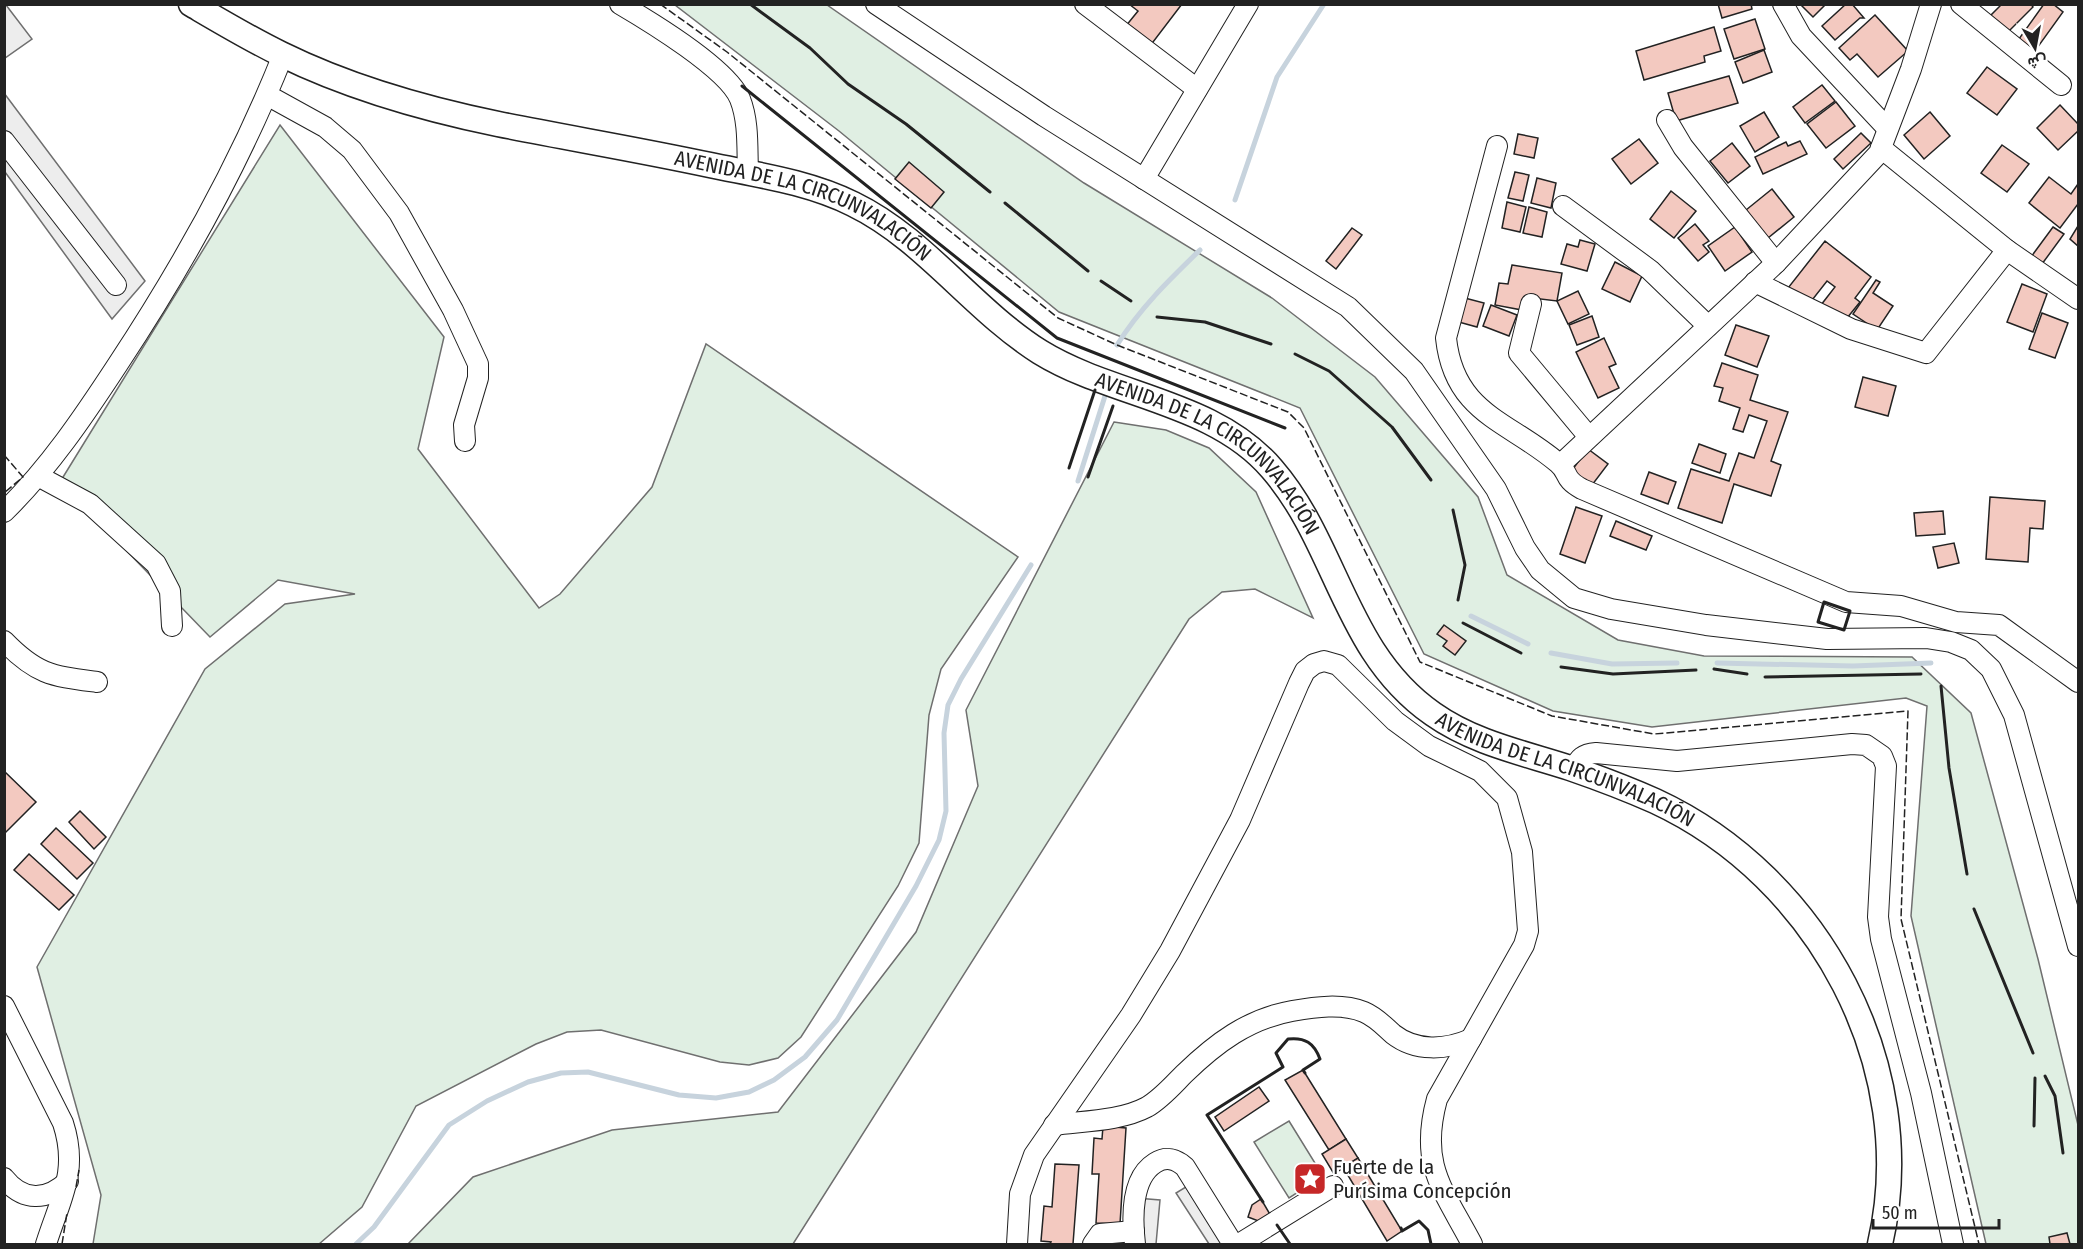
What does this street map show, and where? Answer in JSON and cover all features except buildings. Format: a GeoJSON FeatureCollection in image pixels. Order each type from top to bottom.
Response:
{"type":"FeatureCollection","features":[{"type":"Feature","properties":{"kind":"main road","name":"AVENIDA DE LA CIRCUNVALACIÓN"},"geometry":{"type":"LineString","coordinates":[[191,4],[283,55],[357,84],[459,114],[748,172],[830,193],[874,215],[903,235],[981,309],[1043,353],[1103,382],[1194,416],[1243,442],[1263,458],[1291,495],[1355,622],[1394,681],[1434,715],[1470,735],[1574,769],[1658,803],[1705,829],[1762,874],[1808,924],[1827,952],[1858,1011],[1870,1043],[1886,1117],[1889,1177],[1880,1245]]}},
{"type":"Feature","properties":{"kind":"street"},"geometry":{"type":"LineString","coordinates":[[620,4],[668,34],[729,84],[739,96],[746,122],[748,172]]}},
{"type":"Feature","properties":{"kind":"street"},"geometry":{"type":"LineString","coordinates":[[876,4],[1143,178],[1348,307],[1385,340],[1414,371],[1496,489],[1525,548],[1540,570],[1574,597],[1611,609],[1706,625],[1827,639],[1926,638],[1951,642],[1971,650],[1991,669],[2014,715],[2079,946]]}},
{"type":"Feature","properties":{"kind":"street"},"geometry":{"type":"LineString","coordinates":[[1085,4],[1197,89]]}},
{"type":"Feature","properties":{"kind":"street"},"geometry":{"type":"LineString","coordinates":[[1143,178],[1248,4]]}},
{"type":"Feature","properties":{"kind":"street"},"geometry":{"type":"LineString","coordinates":[[1783,4],[1801,36],[1887,128]]}},
{"type":"Feature","properties":{"kind":"street"},"geometry":{"type":"LineString","coordinates":[[1561,464],[1776,263],[1880,153],[1887,128],[1911,69],[1930,4]]}},
{"type":"Feature","properties":{"kind":"street"},"geometry":{"type":"LineString","coordinates":[[1961,4],[2061,85]]}},
{"type":"Feature","properties":{"kind":"street"},"geometry":{"type":"LineString","coordinates":[[4,512],[38,476],[92,404],[137,336],[186,254],[267,95],[283,55]]}},
{"type":"Feature","properties":{"kind":"street"},"geometry":{"type":"LineString","coordinates":[[267,95],[325,127],[352,150],[399,213],[453,310],[478,364],[478,378],[464,425],[465,441]]}},
{"type":"Feature","properties":{"kind":"street"},"geometry":{"type":"LineString","coordinates":[[1667,120],[1683,147],[1776,263]]}},
{"type":"Feature","properties":{"kind":"street"},"geometry":{"type":"LineString","coordinates":[[4,141],[116,285]]}},
{"type":"Feature","properties":{"kind":"street"},"geometry":{"type":"LineString","coordinates":[[1497,146],[1446,338],[1448,355],[1458,383],[1487,415],[1561,464],[1569,482],[1582,489],[1846,602],[1901,606],[1956,622],[1999,625],[2019,636],[2079,682]]}},
{"type":"Feature","properties":{"kind":"street"},"geometry":{"type":"LineString","coordinates":[[1881,148],[2007,250],[2079,299]]}},
{"type":"Feature","properties":{"kind":"street"},"geometry":{"type":"LineString","coordinates":[[1563,206],[1650,270],[1708,326]]}},
{"type":"Feature","properties":{"kind":"street"},"geometry":{"type":"LineString","coordinates":[[1755,282],[1851,329],[1926,353],[2007,250]]}},
{"type":"Feature","properties":{"kind":"street"},"geometry":{"type":"LineString","coordinates":[[1531,304],[1519,353],[1589,437]]}},
{"type":"Feature","properties":{"kind":"street"},"geometry":{"type":"LineString","coordinates":[[38,476],[90,504],[156,564],[170,591],[172,626]]}},
{"type":"Feature","properties":{"kind":"street"},"geometry":{"type":"LineString","coordinates":[[4,641],[23,660],[38,670],[59,677],[97,682]]}},
{"type":"Feature","properties":{"kind":"street"},"geometry":{"type":"LineString","coordinates":[[1017,1245],[1017,1214],[1026,1174],[1034,1155],[1113,1041],[1170,951],[1240,820],[1305,670],[1324,661],[1338,665],[1349,674],[1379,706],[1412,735],[1480,771],[1507,798],[1522,852],[1528,931],[1524,945],[1437,1099],[1431,1122],[1431,1163],[1472,1245]]}},
{"type":"Feature","properties":{"kind":"street"},"geometry":{"type":"LineString","coordinates":[[1574,769],[1578,760],[1586,754],[1596,753],[1677,761],[1852,744],[1866,745],[1882,756],[1886,766],[1878,917],[1921,1093],[1953,1245]]}},
{"type":"Feature","properties":{"kind":"street"},"geometry":{"type":"LineString","coordinates":[[4,1006],[63,1123],[69,1142],[71,1162],[68,1181],[46,1245]]}},
{"type":"Feature","properties":{"kind":"street"},"geometry":{"type":"LineString","coordinates":[[1054,1125],[1124,1115],[1146,1107],[1161,1097],[1213,1046],[1249,1025],[1289,1012],[1320,1008],[1353,1009],[1375,1018],[1404,1041],[1431,1048],[1451,1046],[1471,1039]]}},
{"type":"Feature","properties":{"kind":"street"},"geometry":{"type":"LineString","coordinates":[[1093,1245],[1100,1234],[1134,1238],[1139,1181],[1152,1165],[1168,1159],[1178,1161],[1185,1167],[1233,1245]]}},
{"type":"Feature","properties":{"kind":"street"},"geometry":{"type":"LineString","coordinates":[[4,1178],[23,1194],[40,1198],[56,1193],[68,1181]]}},
{"type":"Feature","properties":{"kind":"street"},"geometry":{"type":"LineString","coordinates":[[1239,1245],[1333,1186]]}},
{"type":"Feature","properties":{"kind":"green space"},"geometry":{"type":"Polygon","coordinates":[[[675,5],[827,5],[1084,183],[1272,298],[1375,377],[1478,497],[1507,575],[1618,640],[1704,656],[1912,657],[1971,713],[2038,959],[2078,1125],[2078,1244],[1986,1244],[1911,916],[1927,706],[1906,698],[1652,727],[1553,711],[1424,654],[1300,408],[1059,312],[839,131],[675,5]]]}},
{"type":"Feature","properties":{"kind":"green space"},"geometry":{"type":"Polygon","coordinates":[[[280,125],[444,337],[418,449],[539,608],[560,594],[652,487],[706,344],[1018,557],[941,669],[929,715],[919,843],[898,886],[801,1037],[778,1058],[749,1065],[720,1062],[601,1030],[567,1032],[536,1044],[416,1106],[362,1207],[319,1244],[93,1244],[101,1195],[37,967],[205,669],[285,604],[355,594],[278,580],[210,637],[60,482],[280,125]]]}},
{"type":"Feature","properties":{"kind":"green space"},"geometry":{"type":"Polygon","coordinates":[[[1114,422],[1166,430],[1209,448],[1256,492],[1313,618],[1255,589],[1222,592],[1189,619],[793,1244],[408,1244],[473,1177],[612,1130],[778,1112],[916,932],[978,786],[966,710],[1114,422]]]}},
{"type":"Feature","properties":{"kind":"green space"},"geometry":{"type":"Polygon","coordinates":[[[1289,1121],[1323,1176],[1289,1198],[1254,1142],[1289,1121]]]}},
{"type":"Feature","properties":{"kind":"shaded area"},"geometry":{"type":"Polygon","coordinates":[[[4,5],[32,39],[5,58],[4,5]]]}},
{"type":"Feature","properties":{"kind":"shaded area"},"geometry":{"type":"Polygon","coordinates":[[[4,93],[145,281],[112,319],[5,172],[4,93]]]}},
{"type":"Feature","properties":{"kind":"shaded area"},"geometry":{"type":"Polygon","coordinates":[[[1194,1182],[1233,1244],[1209,1244],[1176,1193],[1194,1182]]]}},
{"type":"Feature","properties":{"kind":"shaded area"},"geometry":{"type":"Polygon","coordinates":[[[1136,1198],[1160,1200],[1156,1244],[1135,1244],[1136,1198]]]}},
{"type":"Feature","properties":{"kind":"waterway"},"geometry":{"type":"LineString","coordinates":[[1235,200],[1277,77],[1324,4]]}},
{"type":"Feature","properties":{"kind":"waterway"},"geometry":{"type":"LineString","coordinates":[[1117,345],[1145,307],[1200,250]]}},
{"type":"Feature","properties":{"kind":"waterway"},"geometry":{"type":"LineString","coordinates":[[1078,481],[1105,396]]}},
{"type":"Feature","properties":{"kind":"waterway"},"geometry":{"type":"LineString","coordinates":[[356,1244],[374,1227],[449,1125],[487,1101],[528,1082],[561,1073],[588,1072],[679,1095],[716,1098],[749,1092],[774,1080],[805,1057],[837,1020],[916,886],[939,840],[946,811],[944,733],[948,705],[961,679],[1031,565]]}},
{"type":"Feature","properties":{"kind":"waterway"},"geometry":{"type":"LineString","coordinates":[[1471,616],[1528,644]]}},
{"type":"Feature","properties":{"kind":"waterway"},"geometry":{"type":"LineString","coordinates":[[1551,653],[1612,664],[1677,663]]}},
{"type":"Feature","properties":{"kind":"waterway"},"geometry":{"type":"LineString","coordinates":[[1717,663],[1853,666],[1931,663]]}},
{"type":"Feature","properties":{"kind":"fence"},"geometry":{"type":"LineString","coordinates":[[660,4],[727,52],[1058,318],[1117,345],[1288,412],[1304,428],[1420,662],[1552,716],[1654,734],[1908,711],[1901,919],[1979,1244]]}},
{"type":"Feature","properties":{"kind":"fence"},"geometry":{"type":"LineString","coordinates":[[4,455],[23,477],[4,493]]}},
{"type":"Feature","properties":{"kind":"fence"},"geometry":{"type":"LineString","coordinates":[[76,1187],[79,1170]]}},
{"type":"Feature","properties":{"kind":"fence"},"geometry":{"type":"LineString","coordinates":[[62,1244],[67,1213]]}},
{"type":"Feature","properties":{"kind":"wall"},"geometry":{"type":"LineString","coordinates":[[750,4],[810,48],[848,84],[906,124],[990,192]]}},
{"type":"Feature","properties":{"kind":"wall"},"geometry":{"type":"LineString","coordinates":[[742,86],[1057,338],[1285,428]]}},
{"type":"Feature","properties":{"kind":"wall"},"geometry":{"type":"LineString","coordinates":[[1005,203],[1088,271]]}},
{"type":"Feature","properties":{"kind":"wall"},"geometry":{"type":"LineString","coordinates":[[1101,281],[1131,301]]}},
{"type":"Feature","properties":{"kind":"wall"},"geometry":{"type":"LineString","coordinates":[[1157,317],[1205,322],[1271,344]]}},
{"type":"Feature","properties":{"kind":"wall"},"geometry":{"type":"LineString","coordinates":[[1295,354],[1329,371],[1392,427],[1431,480]]}},
{"type":"Feature","properties":{"kind":"wall"},"geometry":{"type":"LineString","coordinates":[[1069,468],[1095,390]]}},
{"type":"Feature","properties":{"kind":"wall"},"geometry":{"type":"LineString","coordinates":[[1088,477],[1113,406]]}},
{"type":"Feature","properties":{"kind":"wall"},"geometry":{"type":"LineString","coordinates":[[1453,510],[1465,565],[1458,600]]}},
{"type":"Feature","properties":{"kind":"wall"},"geometry":{"type":"LineString","coordinates":[[1824,602],[1850,611],[1844,630],[1818,622],[1824,602]]}},
{"type":"Feature","properties":{"kind":"wall"},"geometry":{"type":"LineString","coordinates":[[1463,623],[1521,653]]}},
{"type":"Feature","properties":{"kind":"wall"},"geometry":{"type":"LineString","coordinates":[[1561,667],[1613,674],[1696,670]]}},
{"type":"Feature","properties":{"kind":"wall"},"geometry":{"type":"LineString","coordinates":[[1714,669],[1747,674]]}},
{"type":"Feature","properties":{"kind":"wall"},"geometry":{"type":"LineString","coordinates":[[1765,677],[1921,674]]}},
{"type":"Feature","properties":{"kind":"wall"},"geometry":{"type":"LineString","coordinates":[[1941,686],[1949,768],[1967,874]]}},
{"type":"Feature","properties":{"kind":"wall"},"geometry":{"type":"LineString","coordinates":[[1974,909],[2033,1053]]}},
{"type":"Feature","properties":{"kind":"wall"},"geometry":{"type":"LineString","coordinates":[[1263,1202],[1207,1115],[1283,1067],[1276,1053],[1288,1039],[1304,1040],[1318,1053],[1320,1059],[1303,1070],[1305,1073]]}},
{"type":"Feature","properties":{"kind":"wall"},"geometry":{"type":"LineString","coordinates":[[2045,1076],[2055,1096],[2063,1153]]}},
{"type":"Feature","properties":{"kind":"wall"},"geometry":{"type":"LineString","coordinates":[[2034,1126],[2035,1078]]}},
{"type":"Feature","properties":{"kind":"wall"},"geometry":{"type":"LineString","coordinates":[[1401,1228],[1402,1231],[1419,1221],[1428,1230],[1431,1244]]}},
{"type":"Feature","properties":{"kind":"wall"},"geometry":{"type":"LineString","coordinates":[[1277,1225],[1290,1244]]}},
{"type":"Feature","properties":{"kind":"place","name":"Fuerte de la Purísima Concepción"},"geometry":{"type":"Point","coordinates":[1310,1179]}}]}
